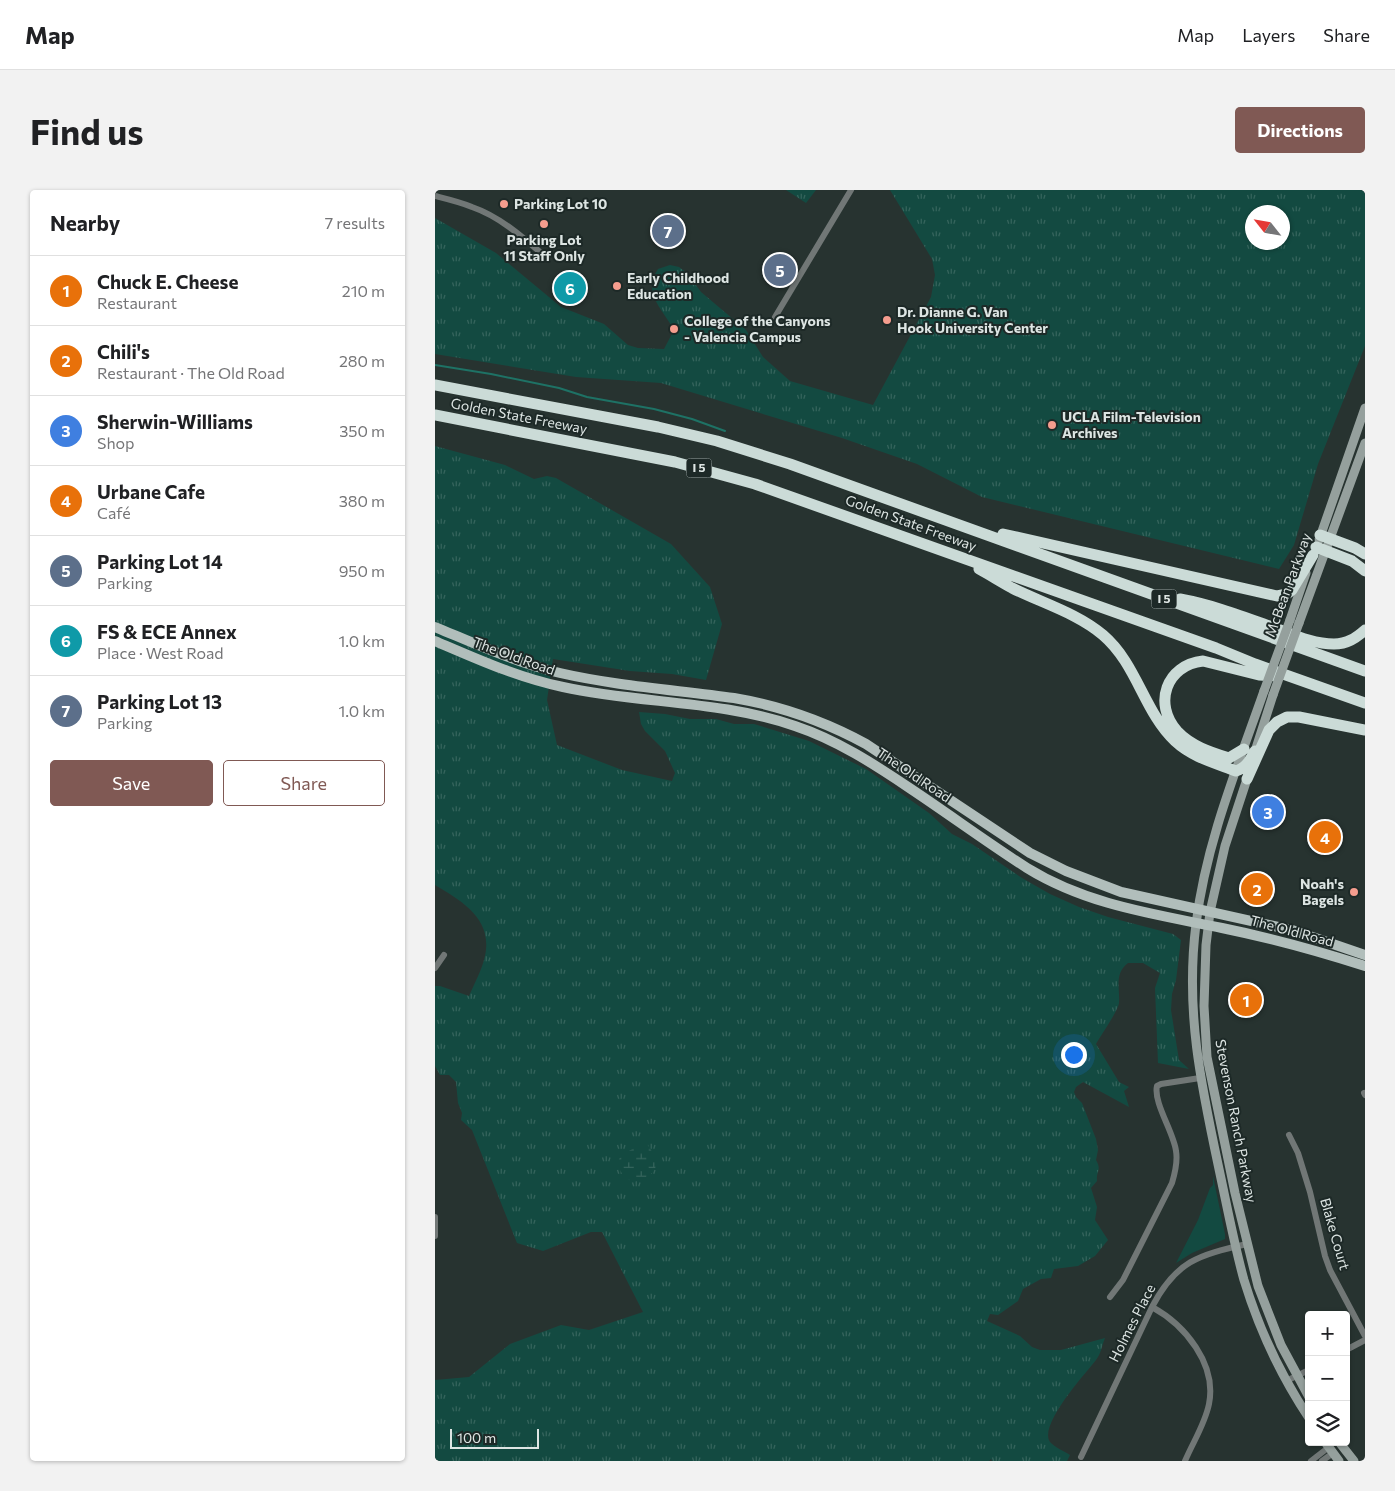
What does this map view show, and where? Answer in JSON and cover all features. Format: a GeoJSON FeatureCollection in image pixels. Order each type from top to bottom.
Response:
{"type":"FeatureCollection","features":[{"type":"Feature","properties":{"kind":"highway","name":"Golden State Freeway"},"geometry":{"type":"LineString","coordinates":[[435,385],[658,427],[717,441],[790,464],[1365,670]]}},
{"type":"Feature","properties":{"kind":"highway","name":"Golden State Freeway"},"geometry":{"type":"LineString","coordinates":[[435,415],[633,453],[706,470],[809,502],[1365,703]]}},
{"type":"Feature","properties":{"kind":"highway"},"geometry":{"type":"LineString","coordinates":[[963,526],[1277,596],[1287,594],[1291,590],[1318,551],[1352,561],[1365,571]]}},
{"type":"Feature","properties":{"kind":"highway"},"geometry":{"type":"LineString","coordinates":[[1325,537],[1355,548],[1365,554]]}},
{"type":"Feature","properties":{"kind":"highway"},"geometry":{"type":"LineString","coordinates":[[954,554],[1011,587],[1094,628],[1112,643],[1126,661],[1163,727],[1175,741],[1197,756],[1236,771],[1243,769],[1249,750]]}},
{"type":"Feature","properties":{"kind":"highway"},"geometry":{"type":"LineString","coordinates":[[1143,591],[1208,604],[1303,638],[1323,643],[1346,642],[1356,638],[1365,630]]}},
{"type":"Feature","properties":{"kind":"highway"},"geometry":{"type":"LineString","coordinates":[[1249,750],[1229,758],[1196,746],[1184,737],[1171,723],[1164,705],[1165,690],[1171,679],[1181,668],[1203,661],[1259,675],[1288,676]]}},
{"type":"Feature","properties":{"kind":"highway"},"geometry":{"type":"LineString","coordinates":[[1247,779],[1269,730],[1277,722],[1287,717],[1299,717],[1365,730]]}},
{"type":"Feature","properties":{"kind":"main road","name":"McBean Parkway"},"geometry":{"type":"LineString","coordinates":[[1325,537],[1365,408]]}},
{"type":"Feature","properties":{"kind":"main road","name":"McBean Parkway"},"geometry":{"type":"LineString","coordinates":[[1273,695],[1294,621],[1318,551],[1365,443]]}},
{"type":"Feature","properties":{"kind":"main road","name":"McBean Parkway"},"geometry":{"type":"LineString","coordinates":[[1249,750],[1264,691],[1294,621]]}},
{"type":"Feature","properties":{"kind":"main road","name":"The Old Road"},"geometry":{"type":"LineString","coordinates":[[435,627],[513,659],[559,673],[587,679],[734,698],[772,705],[800,714],[846,733],[866,744],[1012,841],[1048,863],[1084,879],[1121,892],[1292,930],[1365,955]]}},
{"type":"Feature","properties":{"kind":"main road","name":"The Old Road"},"geometry":{"type":"LineString","coordinates":[[435,641],[515,674],[563,687],[609,695],[727,709],[796,726],[836,743],[877,766],[1044,879],[1093,899],[1291,943],[1365,966]]}},
{"type":"Feature","properties":{"kind":"main road","name":"Stevenson Ranch Parkway"},"geometry":{"type":"LineString","coordinates":[[1273,695],[1249,750],[1247,779],[1225,846],[1209,925],[1204,1006],[1207,1057],[1247,1244],[1264,1306],[1281,1345],[1305,1390]]}},
{"type":"Feature","properties":{"kind":"main road","name":"Stevenson Ranch Parkway"},"geometry":{"type":"LineString","coordinates":[[1236,771],[1213,842],[1198,909],[1192,970],[1192,1005],[1200,1078],[1235,1247],[1256,1313],[1287,1381],[1305,1411]]}},
{"type":"Feature","properties":{"kind":"main road"},"geometry":{"type":"LineString","coordinates":[[1342,1446],[1354,1461]]}},
{"type":"Feature","properties":{"kind":"main road"},"geometry":{"type":"LineString","coordinates":[[1329,1447],[1339,1461]]}},
{"type":"Feature","properties":{"kind":"street"},"geometry":{"type":"LineString","coordinates":[[775,317],[851,190]]}},
{"type":"Feature","properties":{"kind":"street"},"geometry":{"type":"LineString","coordinates":[[435,196],[473,207],[496,218],[520,235],[548,259]]}},
{"type":"Feature","properties":{"kind":"street"},"geometry":{"type":"LineString","coordinates":[[435,968],[444,955]]}},
{"type":"Feature","properties":{"kind":"street"},"geometry":{"type":"LineString","coordinates":[[1110,1296],[1123,1280],[1172,1183],[1175,1173],[1176,1151],[1157,1097],[1157,1086],[1200,1078]]}},
{"type":"Feature","properties":{"kind":"street","name":"Blake Court"},"geometry":{"type":"LineString","coordinates":[[1289,1135],[1298,1153],[1310,1192],[1325,1256],[1347,1304],[1365,1336]]}},
{"type":"Feature","properties":{"kind":"street"},"geometry":{"type":"LineString","coordinates":[[435,1217],[435,1236]]}},
{"type":"Feature","properties":{"kind":"street","name":"Holmes Place"},"geometry":{"type":"LineString","coordinates":[[1081,1457],[1152,1307],[1166,1283],[1185,1265],[1203,1255],[1247,1244]]}},
{"type":"Feature","properties":{"kind":"street"},"geometry":{"type":"LineString","coordinates":[[1152,1307],[1169,1317],[1183,1330],[1199,1352],[1209,1377],[1211,1390],[1206,1416],[1185,1461]]}},
{"type":"Feature","properties":{"kind":"street"},"geometry":{"type":"LineString","coordinates":[[1350,1348],[1365,1340]]}},
{"type":"Feature","properties":{"kind":"street"},"geometry":{"type":"LineString","coordinates":[[1287,1381],[1305,1372]]}},
{"type":"Feature","properties":{"kind":"street"},"geometry":{"type":"LineString","coordinates":[[1311,1461],[1329,1447]]}},
{"type":"Feature","properties":{"kind":"street"},"geometry":{"type":"LineString","coordinates":[[1322,1461],[1329,1447]]}},
{"type":"Feature","properties":{"kind":"green space"},"geometry":{"type":"Polygon","coordinates":[[[786,190],[816,190],[806,203],[786,190]]]}},
{"type":"Feature","properties":{"kind":"green space"},"geometry":{"type":"Polygon","coordinates":[[[890,190],[1365,190],[1365,346],[1318,464],[1294,545],[1279,569],[982,497],[917,464],[842,438],[661,383],[576,377],[435,354],[435,218],[496,253],[561,307],[604,324],[628,345],[638,348],[664,349],[674,330],[655,300],[652,286],[658,269],[670,265],[679,267],[687,273],[701,292],[746,330],[763,357],[790,381],[873,405],[931,297],[935,275],[932,259],[890,190]]]}},
{"type":"Feature","properties":{"kind":"green space"},"geometry":{"type":"Polygon","coordinates":[[[435,446],[505,465],[534,479],[547,476],[556,478],[671,544],[710,587],[722,624],[706,680],[553,659],[547,700],[557,745],[622,770],[672,781],[675,773],[665,751],[645,731],[641,724],[639,712],[665,714],[690,719],[716,719],[734,724],[754,724],[809,741],[866,769],[929,813],[952,834],[972,844],[1022,878],[1050,894],[1108,917],[1173,934],[1181,940],[1171,1010],[1179,1060],[1189,1069],[1158,1063],[1155,988],[1160,973],[1143,963],[1128,963],[1119,976],[1118,1007],[1096,1044],[1119,1082],[1129,1087],[1124,1091],[1129,1107],[1083,1082],[1076,1087],[1074,1092],[1082,1103],[1096,1139],[1098,1150],[1096,1160],[1099,1168],[1097,1181],[1091,1188],[1097,1207],[1095,1220],[1108,1240],[1095,1256],[1078,1266],[1054,1269],[1051,1278],[1041,1279],[1023,1289],[1018,1301],[998,1315],[990,1314],[987,1321],[1020,1336],[1032,1347],[1040,1350],[1061,1350],[1105,1338],[1098,1358],[1074,1387],[1051,1424],[1048,1434],[1050,1442],[1070,1455],[1067,1461],[992,1461],[991,1459],[989,1461],[435,1461],[435,1380],[469,1377],[510,1344],[561,1325],[589,1330],[643,1312],[602,1232],[591,1232],[543,1251],[517,1243],[472,1130],[461,1120],[462,1113],[458,1103],[456,1082],[449,1075],[440,1075],[435,1066],[435,986],[469,996],[484,961],[486,943],[480,921],[473,913],[465,905],[435,885],[435,446]]]}},
{"type":"Feature","properties":{"kind":"green space"},"geometry":{"type":"Polygon","coordinates":[[[642,1144],[647,1144],[652,1152],[655,1158],[655,1169],[648,1176],[633,1182],[622,1173],[619,1167],[619,1159],[625,1153],[642,1144]]]}},
{"type":"Feature","properties":{"kind":"green space"},"geometry":{"type":"Polygon","coordinates":[[[1213,1176],[1225,1239],[1192,1253],[1176,1263],[1213,1185],[1213,1176]]]}},
{"type":"Feature","properties":{"kind":"waterway"},"geometry":{"type":"LineString","coordinates":[[435,365],[491,374],[559,388],[587,397],[654,409],[692,419],[725,431]]}},
{"type":"Feature","properties":{"kind":"place","name":"Parking Lot 10"},"geometry":{"type":"Point","coordinates":[504,204]}},
{"type":"Feature","properties":{"kind":"place","name":"Parking Lot 11 Staff Only"},"geometry":{"type":"Point","coordinates":[544,224]}},
{"type":"Feature","properties":{"kind":"place","name":"Parking Lot 13"},"geometry":{"type":"Point","coordinates":[668,231]}},
{"type":"Feature","properties":{"kind":"place","name":"Parking Lot 14"},"geometry":{"type":"Point","coordinates":[780,270]}},
{"type":"Feature","properties":{"kind":"place","name":"Early Childhood Education"},"geometry":{"type":"Point","coordinates":[617,286]}},
{"type":"Feature","properties":{"kind":"place","name":"FS & ECE Annex"},"geometry":{"type":"Point","coordinates":[570,288]}},
{"type":"Feature","properties":{"kind":"place","name":"Dr. Dianne G. Van Hook University Center"},"geometry":{"type":"Point","coordinates":[887,320]}},
{"type":"Feature","properties":{"kind":"place","name":"College of the Canyons - Valencia Campus"},"geometry":{"type":"Point","coordinates":[674,329]}},
{"type":"Feature","properties":{"kind":"place","name":"UCLA Film-Television Archives"},"geometry":{"type":"Point","coordinates":[1052,425]}},
{"type":"Feature","properties":{"kind":"place","name":"Sherwin-Williams"},"geometry":{"type":"Point","coordinates":[1268,812]}},
{"type":"Feature","properties":{"kind":"place","name":"Urbane Cafe"},"geometry":{"type":"Point","coordinates":[1325,837]}},
{"type":"Feature","properties":{"kind":"place","name":"Chili's"},"geometry":{"type":"Point","coordinates":[1257,889]}},
{"type":"Feature","properties":{"kind":"place","name":"Noah's Bagels"},"geometry":{"type":"Point","coordinates":[1354,892]}},
{"type":"Feature","properties":{"kind":"place","name":"Chuck E. Cheese"},"geometry":{"type":"Point","coordinates":[1246,1000]}}]}
